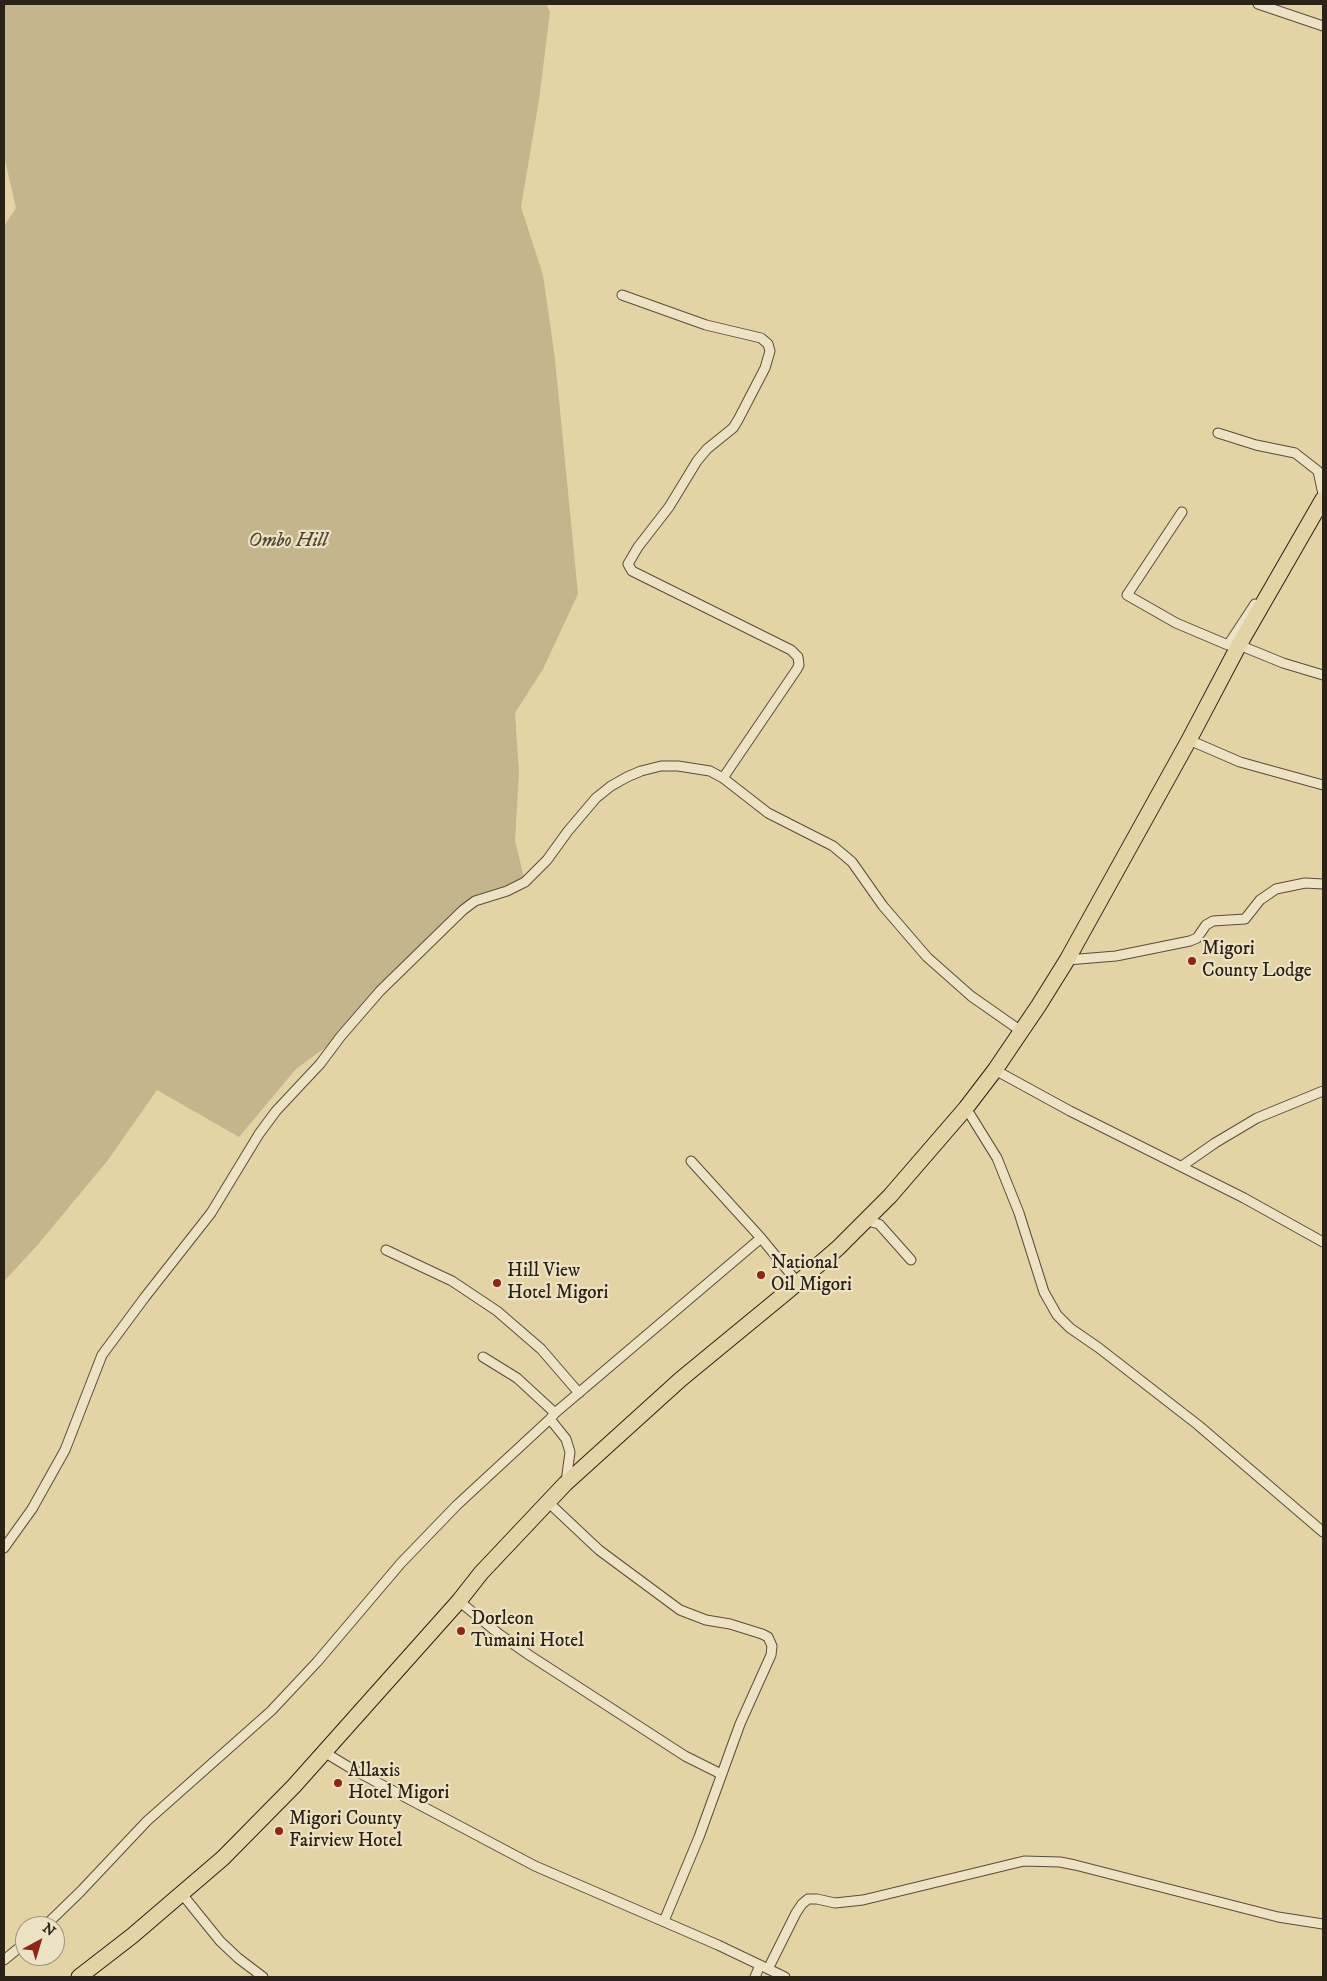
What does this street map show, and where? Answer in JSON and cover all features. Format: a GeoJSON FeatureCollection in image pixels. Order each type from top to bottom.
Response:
{"type":"FeatureCollection","features":[{"type":"Feature","properties":{"kind":"highway"},"geometry":{"type":"LineString","coordinates":[[79,1977],[182,1894],[252,1829],[324,1752],[487,1566],[565,1484],[681,1380],[798,1283],[867,1221],[966,1108],[996,1070],[1022,1032],[1067,960],[1189,740],[1239,645],[1323,499]]}},
{"type":"Feature","properties":{"kind":"street"},"geometry":{"type":"LineString","coordinates":[[1258,4],[1323,26]]}},
{"type":"Feature","properties":{"kind":"street"},"geometry":{"type":"LineString","coordinates":[[622,295],[706,325],[761,338],[768,344],[770,351],[765,368],[733,428],[707,449],[697,460],[669,506],[638,547],[628,564],[632,571],[791,650],[798,657],[799,665],[797,669],[723,778]]}},
{"type":"Feature","properties":{"kind":"street"},"geometry":{"type":"LineString","coordinates":[[1218,433],[1256,445],[1296,453],[1318,471],[1323,494]]}},
{"type":"Feature","properties":{"kind":"street"},"geometry":{"type":"LineString","coordinates":[[1182,512],[1127,595],[1176,623],[1228,645],[1323,499]]}},
{"type":"Feature","properties":{"kind":"street"},"geometry":{"type":"LineString","coordinates":[[1239,645],[1283,663],[1323,675]]}},
{"type":"Feature","properties":{"kind":"street"},"geometry":{"type":"LineString","coordinates":[[1189,740],[1240,762],[1323,785]]}},
{"type":"Feature","properties":{"kind":"street"},"geometry":{"type":"LineString","coordinates":[[4,1548],[32,1509],[65,1450],[102,1355],[211,1213],[259,1134],[276,1111],[320,1064],[341,1036],[380,991],[469,904],[517,887],[531,877],[547,860],[596,798],[611,786],[642,771],[661,766],[696,768],[710,771],[723,778],[768,813],[842,852],[852,862],[884,906],[926,957],[971,996],[1022,1032]]}},
{"type":"Feature","properties":{"kind":"street"},"geometry":{"type":"LineString","coordinates":[[1067,960],[1116,956],[1197,938],[1206,925],[1213,921],[1244,919],[1260,900],[1276,889],[1306,883],[1323,884]]}},
{"type":"Feature","properties":{"kind":"street"},"geometry":{"type":"LineString","coordinates":[[996,1070],[1070,1111],[1182,1166],[1323,1242]]}},
{"type":"Feature","properties":{"kind":"street"},"geometry":{"type":"LineString","coordinates":[[1182,1166],[1215,1143],[1257,1118],[1323,1091]]}},
{"type":"Feature","properties":{"kind":"street"},"geometry":{"type":"LineString","coordinates":[[966,1108],[1000,1165],[1044,1292],[1056,1315],[1070,1328],[1099,1348],[1198,1425],[1323,1532]]}},
{"type":"Feature","properties":{"kind":"street"},"geometry":{"type":"LineString","coordinates":[[691,1161],[761,1238],[798,1283]]}},
{"type":"Feature","properties":{"kind":"street"},"geometry":{"type":"LineString","coordinates":[[867,1221],[879,1224],[911,1260]]}},
{"type":"Feature","properties":{"kind":"street"},"geometry":{"type":"LineString","coordinates":[[55,1916],[147,1821],[271,1711],[401,1564],[457,1505],[552,1416],[761,1238]]}},
{"type":"Feature","properties":{"kind":"street"},"geometry":{"type":"LineString","coordinates":[[386,1250],[452,1281],[497,1311],[541,1348],[579,1393]]}},
{"type":"Feature","properties":{"kind":"street"},"geometry":{"type":"LineString","coordinates":[[483,1357],[517,1378],[552,1416],[569,1448],[570,1456],[565,1484]]}},
{"type":"Feature","properties":{"kind":"street"},"geometry":{"type":"LineString","coordinates":[[548,1502],[599,1550],[680,1610],[706,1620],[730,1624],[762,1634],[769,1639],[772,1646],[771,1655],[740,1724],[664,1921]]}},
{"type":"Feature","properties":{"kind":"street"},"geometry":{"type":"LineString","coordinates":[[459,1600],[499,1634],[529,1655],[685,1756],[721,1774]]}},
{"type":"Feature","properties":{"kind":"street"},"geometry":{"type":"LineString","coordinates":[[324,1752],[352,1769],[535,1866],[664,1921],[785,1977]]}},
{"type":"Feature","properties":{"kind":"street"},"geometry":{"type":"LineString","coordinates":[[755,1977],[764,1967],[802,1904],[808,1899],[835,1903],[864,1900],[1024,1861],[1060,1862],[1075,1865],[1278,1916],[1323,1924]]}},
{"type":"Feature","properties":{"kind":"street"},"geometry":{"type":"LineString","coordinates":[[182,1894],[220,1941],[263,1977]]}},
{"type":"Feature","properties":{"kind":"street"},"geometry":{"type":"LineString","coordinates":[[4,1960],[15,1951]]}},
{"type":"Feature","properties":{"kind":"green space","name":"Ombo Hill"},"geometry":{"type":"Polygon","coordinates":[[[4,4],[546,4],[550,12],[539,100],[521,207],[543,275],[555,359],[578,594],[543,669],[515,713],[519,773],[515,841],[525,882],[484,898],[411,960],[341,1036],[296,1069],[239,1137],[157,1090],[108,1160],[35,1248],[4,1281],[4,226],[16,208],[4,156],[4,4]]]}},
{"type":"Feature","properties":{"kind":"place","name":"Migori County Lodge"},"geometry":{"type":"Point","coordinates":[1192,961]}},
{"type":"Feature","properties":{"kind":"place","name":"National Oil Migori"},"geometry":{"type":"Point","coordinates":[761,1275]}},
{"type":"Feature","properties":{"kind":"place","name":"Hill View Hotel Migori"},"geometry":{"type":"Point","coordinates":[497,1283]}},
{"type":"Feature","properties":{"kind":"place","name":"Dorleon Tumaini Hotel"},"geometry":{"type":"Point","coordinates":[461,1631]}},
{"type":"Feature","properties":{"kind":"place","name":"Allaxis Hotel Migori"},"geometry":{"type":"Point","coordinates":[338,1783]}},
{"type":"Feature","properties":{"kind":"place","name":"Migori County Fairview Hotel"},"geometry":{"type":"Point","coordinates":[279,1831]}}]}
